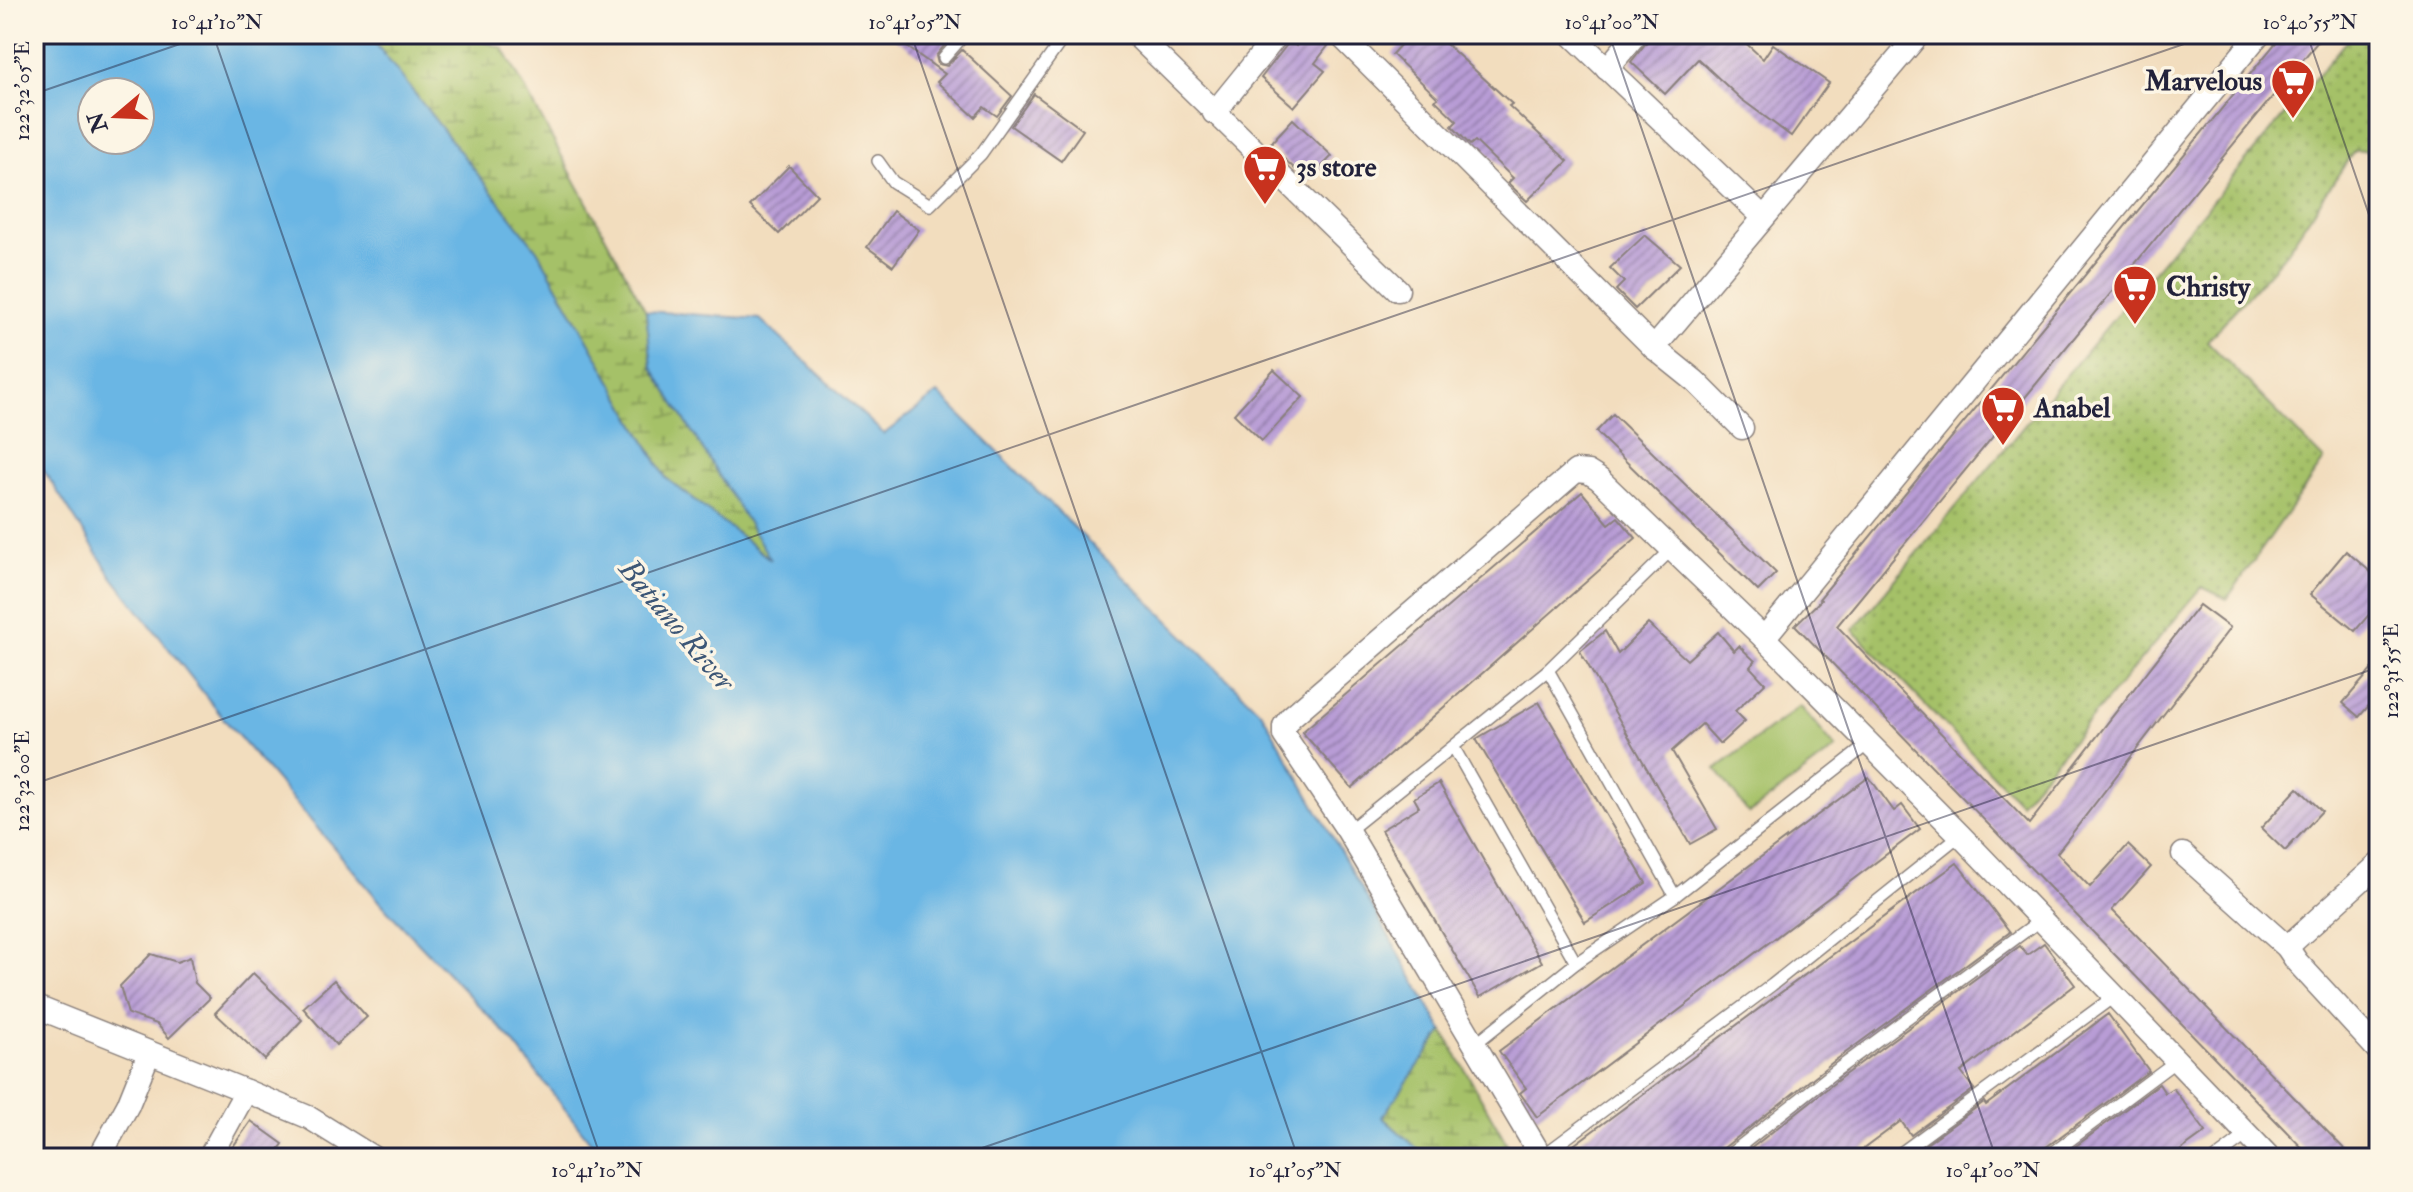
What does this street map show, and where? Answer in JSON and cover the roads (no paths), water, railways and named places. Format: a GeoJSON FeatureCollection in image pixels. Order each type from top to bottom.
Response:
{"type":"FeatureCollection","features":[{"type":"Feature","properties":{"kind":"street"},"geometry":{"type":"LineString","coordinates":[[1135,34],[1398,290]]}},
{"type":"Feature","properties":{"kind":"street"},"geometry":{"type":"LineString","coordinates":[[1214,113],[1278,34]]}},
{"type":"Feature","properties":{"kind":"street"},"geometry":{"type":"LineString","coordinates":[[1339,34],[1654,348],[1695,381],[1742,428]]}},
{"type":"Feature","properties":{"kind":"street"},"geometry":{"type":"LineString","coordinates":[[1571,34],[1763,217]]}},
{"type":"Feature","properties":{"kind":"street"},"geometry":{"type":"LineString","coordinates":[[1607,69],[1636,34]]}},
{"type":"Feature","properties":{"kind":"street"},"geometry":{"type":"LineString","coordinates":[[1654,348],[1919,34]]}},
{"type":"Feature","properties":{"kind":"street"},"geometry":{"type":"LineString","coordinates":[[1764,638],[2259,34]]}},
{"type":"Feature","properties":{"kind":"street"},"geometry":{"type":"LineString","coordinates":[[1542,1158],[1348,831],[1284,735],[1284,726],[1576,471],[1588,472],[1599,479],[1764,638],[2043,919],[2270,1158]]}},
{"type":"Feature","properties":{"kind":"street"},"geometry":{"type":"LineString","coordinates":[[2183,854],[2287,947],[2297,962],[2379,1051]]}},
{"type":"Feature","properties":{"kind":"street"},"geometry":{"type":"LineString","coordinates":[[2287,947],[2379,864]]}},
{"type":"Feature","properties":{"kind":"street"},"geometry":{"type":"LineString","coordinates":[[34,1006],[308,1117],[374,1158]]}},
{"type":"Feature","properties":{"kind":"street"},"geometry":{"type":"LineString","coordinates":[[99,1158],[128,1105],[149,1053]]}},
{"type":"Feature","properties":{"kind":"street"},"geometry":{"type":"LineString","coordinates":[[209,1158],[246,1091]]}},
{"type":"Feature","properties":{"kind":"lane"},"geometry":{"type":"LineString","coordinates":[[944,58],[965,34]]}},
{"type":"Feature","properties":{"kind":"lane"},"geometry":{"type":"LineString","coordinates":[[878,161],[893,182],[930,205],[981,154],[1066,34]]}},
{"type":"Feature","properties":{"kind":"lane"},"geometry":{"type":"LineString","coordinates":[[1348,831],[1548,670],[1671,550]]}},
{"type":"Feature","properties":{"kind":"lane"},"geometry":{"type":"LineString","coordinates":[[1548,670],[1675,896]]}},
{"type":"Feature","properties":{"kind":"lane"},"geometry":{"type":"LineString","coordinates":[[1476,1043],[1576,963],[1675,896],[1868,744]]}},
{"type":"Feature","properties":{"kind":"lane"},"geometry":{"type":"LineString","coordinates":[[1454,748],[1576,963]]}},
{"type":"Feature","properties":{"kind":"lane"},"geometry":{"type":"LineString","coordinates":[[1542,1158],[1772,985],[1960,835]]}},
{"type":"Feature","properties":{"kind":"lane"},"geometry":{"type":"LineString","coordinates":[[1725,1158],[1838,1069],[2043,919]]}},
{"type":"Feature","properties":{"kind":"lane"},"geometry":{"type":"LineString","coordinates":[[1894,1158],[2116,995]]}},
{"type":"Feature","properties":{"kind":"lane"},"geometry":{"type":"LineString","coordinates":[[2046,1158],[2176,1061]]}},
{"type":"Feature","properties":{"kind":"lane"},"geometry":{"type":"LineString","coordinates":[[2216,1158],[2248,1134]]}},
{"type":"Feature","properties":{"kind":"water","name":"Batiano River"},"geometry":{"type":"Polygon","coordinates":[[[34,34],[368,34],[537,250],[666,478],[771,560],[652,367],[646,311],[760,319],[884,434],[938,393],[1262,713],[1443,1031],[1382,1117],[1428,1158],[603,1158],[509,1037],[388,911],[224,719],[111,575],[34,455],[34,34]]]}},
{"type":"Feature","properties":{"kind":"place","name":"Marvelous"},"geometry":{"type":"Point","coordinates":[2293,120]}},
{"type":"Feature","properties":{"kind":"place","name":"3s store"},"geometry":{"type":"Point","coordinates":[1265,206]}},
{"type":"Feature","properties":{"kind":"place","name":"Christy"},"geometry":{"type":"Point","coordinates":[2135,326]}},
{"type":"Feature","properties":{"kind":"place","name":"Anabel"},"geometry":{"type":"Point","coordinates":[2003,447]}}]}
